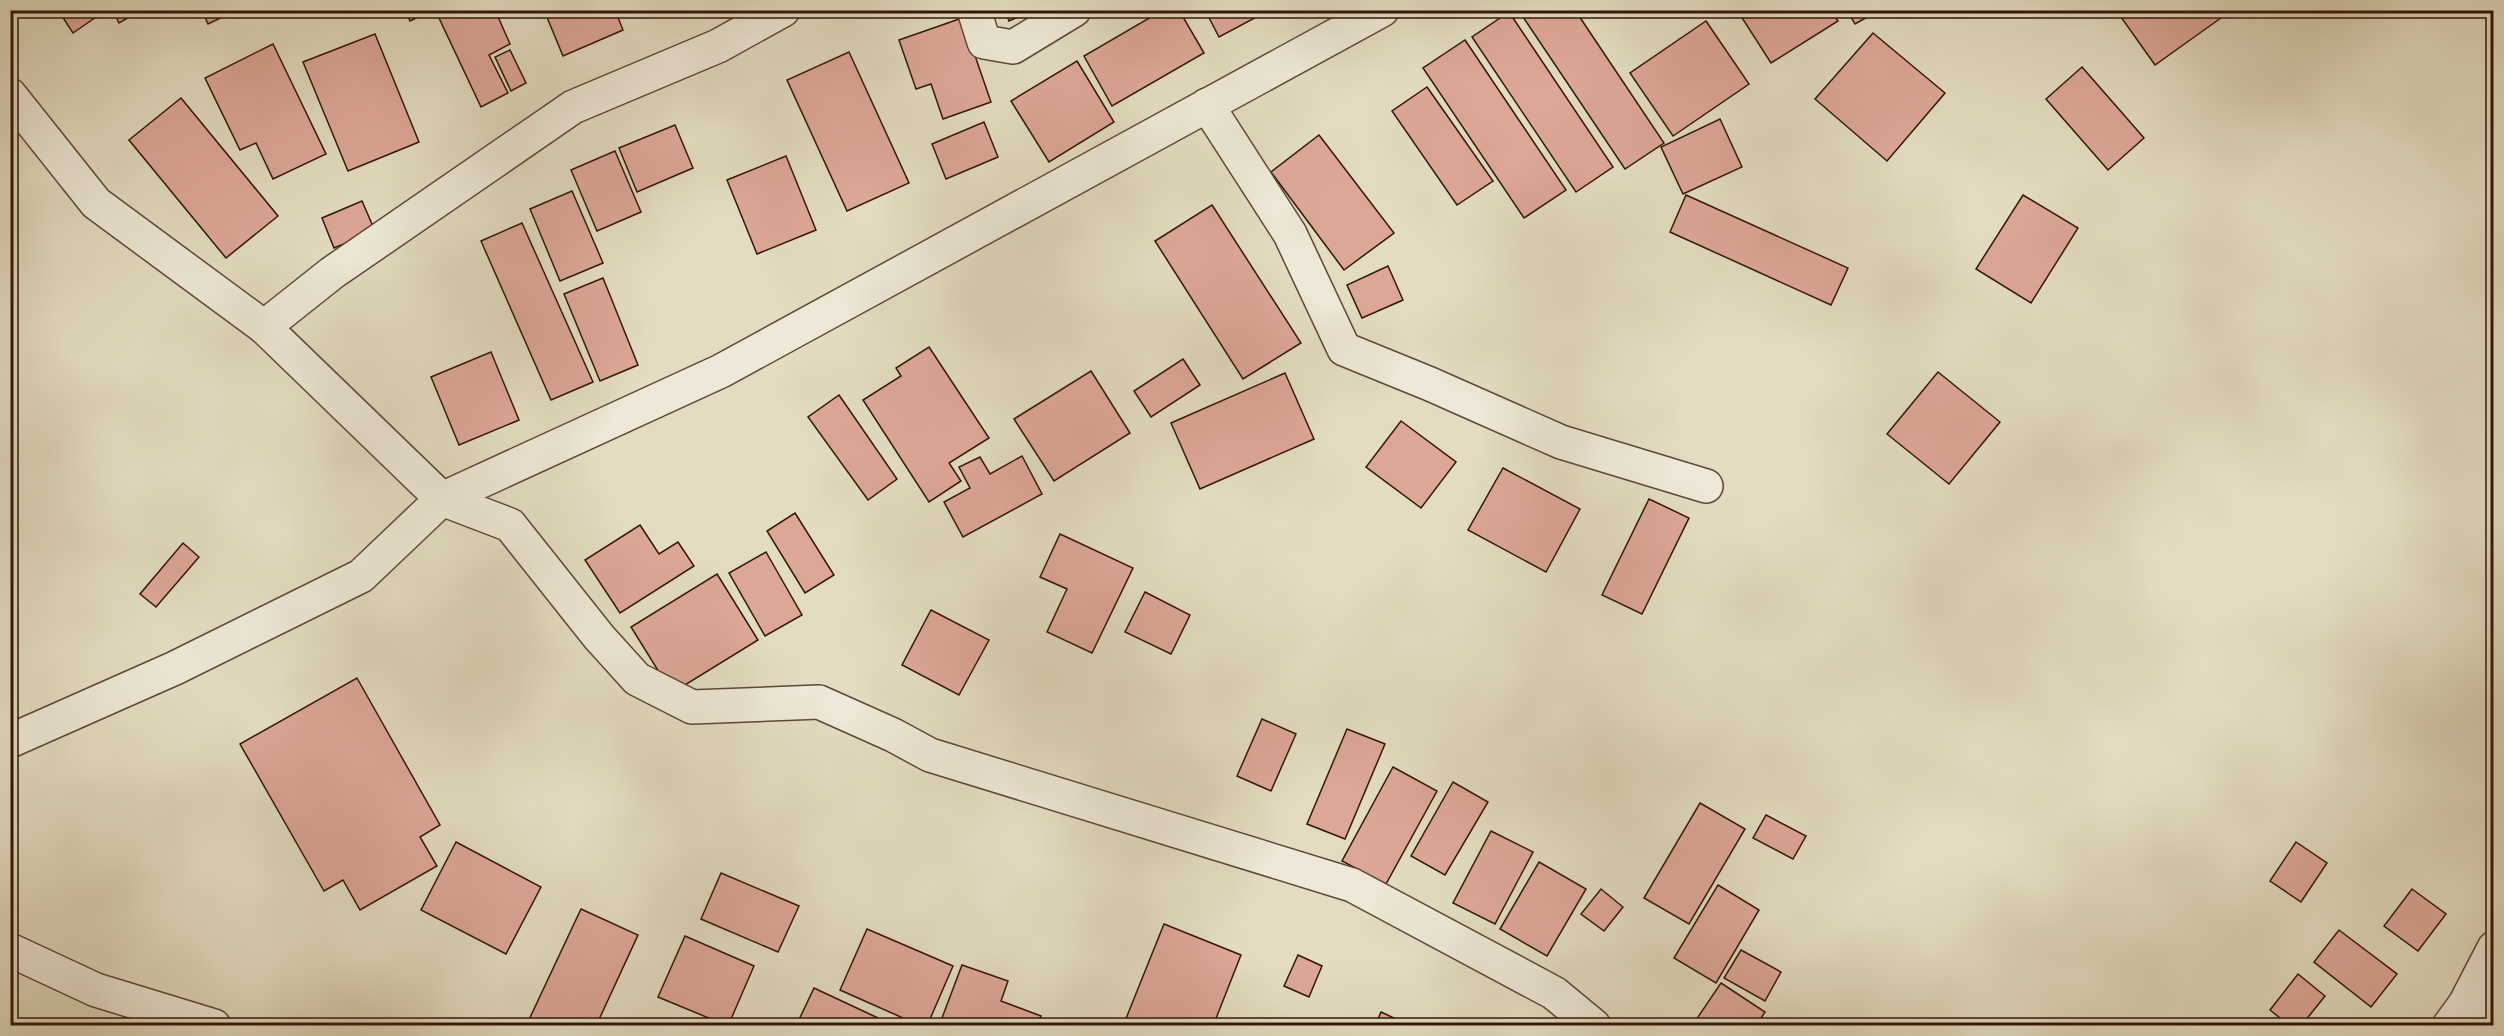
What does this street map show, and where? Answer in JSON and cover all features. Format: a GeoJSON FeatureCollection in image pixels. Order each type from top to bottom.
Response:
{"type":"FeatureCollection","features":[{"type":"Feature","properties":{"kind":"street"},"geometry":{"type":"LineString","coordinates":[[264,327],[332,273],[573,107],[718,46],[783,10]]}},
{"type":"Feature","properties":{"kind":"street"},"geometry":{"type":"LineString","coordinates":[[974,10],[984,42],[1013,47],[1074,10]]}},
{"type":"Feature","properties":{"kind":"street"},"geometry":{"type":"LineString","coordinates":[[10,741],[175,668],[361,576],[441,499],[721,371],[1382,10]]}},
{"type":"Feature","properties":{"kind":"street"},"geometry":{"type":"LineString","coordinates":[[10,95],[96,203],[264,327],[441,499],[510,525],[599,638],[637,679],[692,707],[819,702],[893,735],[930,755],[1353,885],[1554,993],[1594,1026]]}},
{"type":"Feature","properties":{"kind":"street"},"geometry":{"type":"LineString","coordinates":[[1207,105],[1290,234],[1344,349],[1561,442],[1706,486]]}},
{"type":"Feature","properties":{"kind":"street"},"geometry":{"type":"LineString","coordinates":[[2469,1016],[2493,948]]}},
{"type":"Feature","properties":{"kind":"street"},"geometry":{"type":"LineString","coordinates":[[10,950],[96,990],[214,1026]]}},
{"type":"Feature","properties":{"kind":"building"},"geometry":{"type":"Polygon","coordinates":[[[58,10],[106,10],[73,33],[58,10]]]}},
{"type":"Feature","properties":{"kind":"building"},"geometry":{"type":"Polygon","coordinates":[[[113,10],[142,10],[119,23],[113,10]]]}},
{"type":"Feature","properties":{"kind":"building"},"geometry":{"type":"Polygon","coordinates":[[[202,10],[237,10],[208,24],[202,10]]]}},
{"type":"Feature","properties":{"kind":"building"},"geometry":{"type":"Polygon","coordinates":[[[405,10],[433,10],[410,21],[405,10]]]}},
{"type":"Feature","properties":{"kind":"building"},"geometry":{"type":"Polygon","coordinates":[[[455,10],[495,10],[510,44],[489,55],[508,93],[481,107],[439,18],[455,10]]]}},
{"type":"Feature","properties":{"kind":"building"},"geometry":{"type":"Polygon","coordinates":[[[544,10],[615,10],[623,30],[563,56],[544,10]]]}},
{"type":"Feature","properties":{"kind":"building"},"geometry":{"type":"Polygon","coordinates":[[[1005,10],[1034,10],[1009,21],[1005,10]]]}},
{"type":"Feature","properties":{"kind":"building"},"geometry":{"type":"Polygon","coordinates":[[[1163,10],[1179,10],[1204,53],[1112,106],[1084,56],[1163,10]]]}},
{"type":"Feature","properties":{"kind":"building"},"geometry":{"type":"Polygon","coordinates":[[[1205,10],[1265,10],[1266,12],[1219,37],[1205,10]]]}},
{"type":"Feature","properties":{"kind":"building"},"geometry":{"type":"Polygon","coordinates":[[[1575,10],[1664,143],[1625,169],[1519,11],[1575,10]]]}},
{"type":"Feature","properties":{"kind":"building"},"geometry":{"type":"Polygon","coordinates":[[[1737,10],[1831,10],[1838,21],[1771,63],[1737,10]]]}},
{"type":"Feature","properties":{"kind":"building"},"geometry":{"type":"Polygon","coordinates":[[[1847,10],[1880,10],[1855,24],[1847,10]]]}},
{"type":"Feature","properties":{"kind":"building"},"geometry":{"type":"Polygon","coordinates":[[[2116,10],[2232,10],[2155,65],[2116,10]]]}},
{"type":"Feature","properties":{"kind":"building"},"geometry":{"type":"Polygon","coordinates":[[[1509,12],[1613,167],[1576,192],[1472,37],[1509,12]]]}},
{"type":"Feature","properties":{"kind":"building"},"geometry":{"type":"Polygon","coordinates":[[[962,18],[991,102],[943,119],[931,84],[916,89],[899,40],[962,18]]]}},
{"type":"Feature","properties":{"kind":"building"},"geometry":{"type":"Polygon","coordinates":[[[1706,21],[1749,84],[1673,136],[1630,73],[1706,21]]]}},
{"type":"Feature","properties":{"kind":"building"},"geometry":{"type":"Polygon","coordinates":[[[1873,33],[1945,93],[1887,161],[1815,99],[1873,33]]]}},
{"type":"Feature","properties":{"kind":"building"},"geometry":{"type":"Polygon","coordinates":[[[375,34],[419,142],[348,171],[303,62],[375,34]]]}},
{"type":"Feature","properties":{"kind":"building"},"geometry":{"type":"Polygon","coordinates":[[[1465,40],[1566,190],[1524,218],[1423,68],[1465,40]]]}},
{"type":"Feature","properties":{"kind":"building"},"geometry":{"type":"Polygon","coordinates":[[[273,44],[326,154],[273,179],[256,143],[240,150],[205,78],[273,44]]]}},
{"type":"Feature","properties":{"kind":"building"},"geometry":{"type":"Polygon","coordinates":[[[510,50],[526,83],[511,91],[495,57],[510,50]]]}},
{"type":"Feature","properties":{"kind":"building"},"geometry":{"type":"Polygon","coordinates":[[[849,52],[909,183],[847,211],[787,80],[849,52]]]}},
{"type":"Feature","properties":{"kind":"building"},"geometry":{"type":"Polygon","coordinates":[[[1077,61],[1114,122],[1049,162],[1011,101],[1077,61]]]}},
{"type":"Feature","properties":{"kind":"building"},"geometry":{"type":"Polygon","coordinates":[[[2082,67],[2144,138],[2108,170],[2046,99],[2082,67]]]}},
{"type":"Feature","properties":{"kind":"building"},"geometry":{"type":"Polygon","coordinates":[[[1427,87],[1493,181],[1457,205],[1392,111],[1427,87]]]}},
{"type":"Feature","properties":{"kind":"building"},"geometry":{"type":"Polygon","coordinates":[[[181,98],[278,216],[226,258],[129,140],[181,98]]]}},
{"type":"Feature","properties":{"kind":"building"},"geometry":{"type":"Polygon","coordinates":[[[1720,119],[1742,167],[1683,194],[1661,147],[1720,119]]]}},
{"type":"Feature","properties":{"kind":"building"},"geometry":{"type":"Polygon","coordinates":[[[984,122],[998,157],[946,179],[932,144],[984,122]]]}},
{"type":"Feature","properties":{"kind":"building"},"geometry":{"type":"Polygon","coordinates":[[[675,125],[693,168],[637,192],[619,148],[675,125]]]}},
{"type":"Feature","properties":{"kind":"building"},"geometry":{"type":"Polygon","coordinates":[[[1319,135],[1394,233],[1344,270],[1271,172],[1319,135]]]}},
{"type":"Feature","properties":{"kind":"building"},"geometry":{"type":"Polygon","coordinates":[[[615,151],[641,212],[597,231],[571,170],[615,151]]]}},
{"type":"Feature","properties":{"kind":"building"},"geometry":{"type":"Polygon","coordinates":[[[786,156],[816,230],[757,254],[727,180],[786,156]]]}},
{"type":"Feature","properties":{"kind":"building"},"geometry":{"type":"Polygon","coordinates":[[[572,191],[603,263],[560,281],[530,209],[572,191]]]}},
{"type":"Feature","properties":{"kind":"building"},"geometry":{"type":"Polygon","coordinates":[[[1686,195],[1848,268],[1831,305],[1670,232],[1686,195]]]}},
{"type":"Feature","properties":{"kind":"building"},"geometry":{"type":"Polygon","coordinates":[[[2023,195],[2078,228],[2031,303],[1976,269],[2023,195]]]}},
{"type":"Feature","properties":{"kind":"building"},"geometry":{"type":"Polygon","coordinates":[[[362,201],[375,231],[334,248],[322,218],[362,201]]]}},
{"type":"Feature","properties":{"kind":"building"},"geometry":{"type":"Polygon","coordinates":[[[1212,205],[1301,343],[1243,379],[1155,241],[1212,205]]]}},
{"type":"Feature","properties":{"kind":"building"},"geometry":{"type":"Polygon","coordinates":[[[522,223],[593,382],[551,400],[481,241],[522,223]]]}},
{"type":"Feature","properties":{"kind":"building"},"geometry":{"type":"Polygon","coordinates":[[[1388,266],[1403,300],[1362,318],[1347,285],[1388,266]]]}},
{"type":"Feature","properties":{"kind":"building"},"geometry":{"type":"Polygon","coordinates":[[[603,278],[638,365],[600,381],[564,294],[603,278]]]}},
{"type":"Feature","properties":{"kind":"building"},"geometry":{"type":"Polygon","coordinates":[[[929,347],[989,438],[949,463],[961,481],[929,502],[863,400],[901,376],[896,368],[929,347]]]}},
{"type":"Feature","properties":{"kind":"building"},"geometry":{"type":"Polygon","coordinates":[[[491,352],[519,420],[459,445],[431,377],[491,352]]]}},
{"type":"Feature","properties":{"kind":"building"},"geometry":{"type":"Polygon","coordinates":[[[1183,359],[1200,385],[1151,417],[1134,391],[1183,359]]]}},
{"type":"Feature","properties":{"kind":"building"},"geometry":{"type":"Polygon","coordinates":[[[1091,371],[1130,433],[1054,481],[1014,419],[1091,371]]]}},
{"type":"Feature","properties":{"kind":"building"},"geometry":{"type":"Polygon","coordinates":[[[1938,372],[2000,422],[1949,484],[1887,434],[1938,372]]]}},
{"type":"Feature","properties":{"kind":"building"},"geometry":{"type":"Polygon","coordinates":[[[1285,373],[1314,439],[1200,489],[1171,423],[1285,373]]]}},
{"type":"Feature","properties":{"kind":"building"},"geometry":{"type":"Polygon","coordinates":[[[839,395],[897,479],[868,500],[808,417],[839,395]]]}},
{"type":"Feature","properties":{"kind":"building"},"geometry":{"type":"Polygon","coordinates":[[[1401,421],[1456,462],[1421,508],[1366,467],[1401,421]]]}},
{"type":"Feature","properties":{"kind":"building"},"geometry":{"type":"Polygon","coordinates":[[[1022,456],[1042,494],[963,537],[944,502],[970,488],[959,467],[980,457],[990,474],[1022,456]]]}},
{"type":"Feature","properties":{"kind":"building"},"geometry":{"type":"Polygon","coordinates":[[[1503,468],[1580,509],[1546,572],[1468,530],[1503,468]]]}},
{"type":"Feature","properties":{"kind":"building"},"geometry":{"type":"Polygon","coordinates":[[[1649,499],[1689,518],[1642,614],[1602,595],[1649,499]]]}},
{"type":"Feature","properties":{"kind":"building"},"geometry":{"type":"Polygon","coordinates":[[[795,513],[834,575],[805,593],[767,531],[795,513]]]}},
{"type":"Feature","properties":{"kind":"building"},"geometry":{"type":"Polygon","coordinates":[[[640,525],[659,554],[678,542],[694,566],[620,613],[585,560],[640,525]]]}},
{"type":"Feature","properties":{"kind":"building"},"geometry":{"type":"Polygon","coordinates":[[[1060,534],[1133,568],[1092,653],[1047,632],[1067,589],[1040,577],[1060,534]]]}},
{"type":"Feature","properties":{"kind":"building"},"geometry":{"type":"Polygon","coordinates":[[[183,543],[199,557],[156,607],[140,594],[183,543]]]}},
{"type":"Feature","properties":{"kind":"building"},"geometry":{"type":"Polygon","coordinates":[[[766,552],[802,615],[765,636],[729,573],[766,552]]]}},
{"type":"Feature","properties":{"kind":"building"},"geometry":{"type":"Polygon","coordinates":[[[717,574],[758,640],[672,693],[631,627],[717,574]]]}},
{"type":"Feature","properties":{"kind":"building"},"geometry":{"type":"Polygon","coordinates":[[[1145,592],[1190,615],[1171,654],[1125,632],[1145,592]]]}},
{"type":"Feature","properties":{"kind":"building"},"geometry":{"type":"Polygon","coordinates":[[[931,610],[989,640],[959,695],[902,665],[931,610]]]}},
{"type":"Feature","properties":{"kind":"building"},"geometry":{"type":"Polygon","coordinates":[[[357,678],[440,825],[420,837],[437,866],[360,910],[343,880],[324,891],[240,744],[357,678]]]}},
{"type":"Feature","properties":{"kind":"building"},"geometry":{"type":"Polygon","coordinates":[[[1262,719],[1296,734],[1271,791],[1237,776],[1262,719]]]}},
{"type":"Feature","properties":{"kind":"building"},"geometry":{"type":"Polygon","coordinates":[[[1347,729],[1385,744],[1345,839],[1307,824],[1347,729]]]}},
{"type":"Feature","properties":{"kind":"building"},"geometry":{"type":"Polygon","coordinates":[[[1393,767],[1437,791],[1386,884],[1342,861],[1393,767]]]}},
{"type":"Feature","properties":{"kind":"building"},"geometry":{"type":"Polygon","coordinates":[[[1453,782],[1488,802],[1445,875],[1411,856],[1453,782]]]}},
{"type":"Feature","properties":{"kind":"building"},"geometry":{"type":"Polygon","coordinates":[[[1700,803],[1745,829],[1689,924],[1644,898],[1700,803]]]}},
{"type":"Feature","properties":{"kind":"building"},"geometry":{"type":"Polygon","coordinates":[[[1766,815],[1806,836],[1793,859],[1753,838],[1766,815]]]}},
{"type":"Feature","properties":{"kind":"building"},"geometry":{"type":"Polygon","coordinates":[[[1491,831],[1533,852],[1495,924],[1453,903],[1491,831]]]}},
{"type":"Feature","properties":{"kind":"building"},"geometry":{"type":"Polygon","coordinates":[[[456,842],[541,887],[506,954],[421,910],[456,842]]]}},
{"type":"Feature","properties":{"kind":"building"},"geometry":{"type":"Polygon","coordinates":[[[2296,842],[2327,863],[2301,902],[2270,881],[2296,842]]]}},
{"type":"Feature","properties":{"kind":"building"},"geometry":{"type":"Polygon","coordinates":[[[1539,862],[1586,889],[1547,956],[1500,929],[1539,862]]]}},
{"type":"Feature","properties":{"kind":"building"},"geometry":{"type":"Polygon","coordinates":[[[721,873],[799,906],[778,952],[701,919],[721,873]]]}},
{"type":"Feature","properties":{"kind":"building"},"geometry":{"type":"Polygon","coordinates":[[[1718,885],[1759,910],[1716,983],[1674,958],[1718,885]]]}},
{"type":"Feature","properties":{"kind":"building"},"geometry":{"type":"Polygon","coordinates":[[[1601,889],[1623,907],[1604,931],[1581,914],[1601,889]]]}},
{"type":"Feature","properties":{"kind":"building"},"geometry":{"type":"Polygon","coordinates":[[[2412,889],[2446,914],[2418,951],[2384,926],[2412,889]]]}},
{"type":"Feature","properties":{"kind":"building"},"geometry":{"type":"Polygon","coordinates":[[[581,909],[638,935],[596,1026],[526,1026],[581,909]]]}},
{"type":"Feature","properties":{"kind":"building"},"geometry":{"type":"Polygon","coordinates":[[[1164,924],[1241,955],[1213,1026],[1123,1026],[1164,924]]]}},
{"type":"Feature","properties":{"kind":"building"},"geometry":{"type":"Polygon","coordinates":[[[867,929],[953,966],[927,1026],[921,1026],[840,990],[867,929]]]}},
{"type":"Feature","properties":{"kind":"building"},"geometry":{"type":"Polygon","coordinates":[[[2339,930],[2397,974],[2371,1007],[2314,962],[2339,930]]]}},
{"type":"Feature","properties":{"kind":"building"},"geometry":{"type":"Polygon","coordinates":[[[685,936],[754,966],[728,1026],[658,997],[685,936]]]}},
{"type":"Feature","properties":{"kind":"building"},"geometry":{"type":"Polygon","coordinates":[[[1741,950],[1781,972],[1765,1001],[1724,978],[1741,950]]]}},
{"type":"Feature","properties":{"kind":"building"},"geometry":{"type":"Polygon","coordinates":[[[1298,955],[1322,966],[1309,997],[1284,986],[1298,955]]]}},
{"type":"Feature","properties":{"kind":"building"},"geometry":{"type":"Polygon","coordinates":[[[962,965],[1008,981],[1001,1001],[1041,1016],[1038,1026],[939,1026],[962,965]]]}},
{"type":"Feature","properties":{"kind":"building"},"geometry":{"type":"Polygon","coordinates":[[[2298,974],[2325,996],[2301,1026],[2290,1026],[2270,1010],[2298,974]]]}},
{"type":"Feature","properties":{"kind":"building"},"geometry":{"type":"Polygon","coordinates":[[[1721,983],[1765,1012],[1756,1026],[1704,1026],[1696,1020],[1721,983]]]}},
{"type":"Feature","properties":{"kind":"building"},"geometry":{"type":"Polygon","coordinates":[[[814,988],[878,1018],[875,1026],[796,1026],[814,988]]]}},
{"type":"Feature","properties":{"kind":"building"},"geometry":{"type":"Polygon","coordinates":[[[1381,1012],[1411,1026],[1375,1026],[1381,1012]]]}}]}
